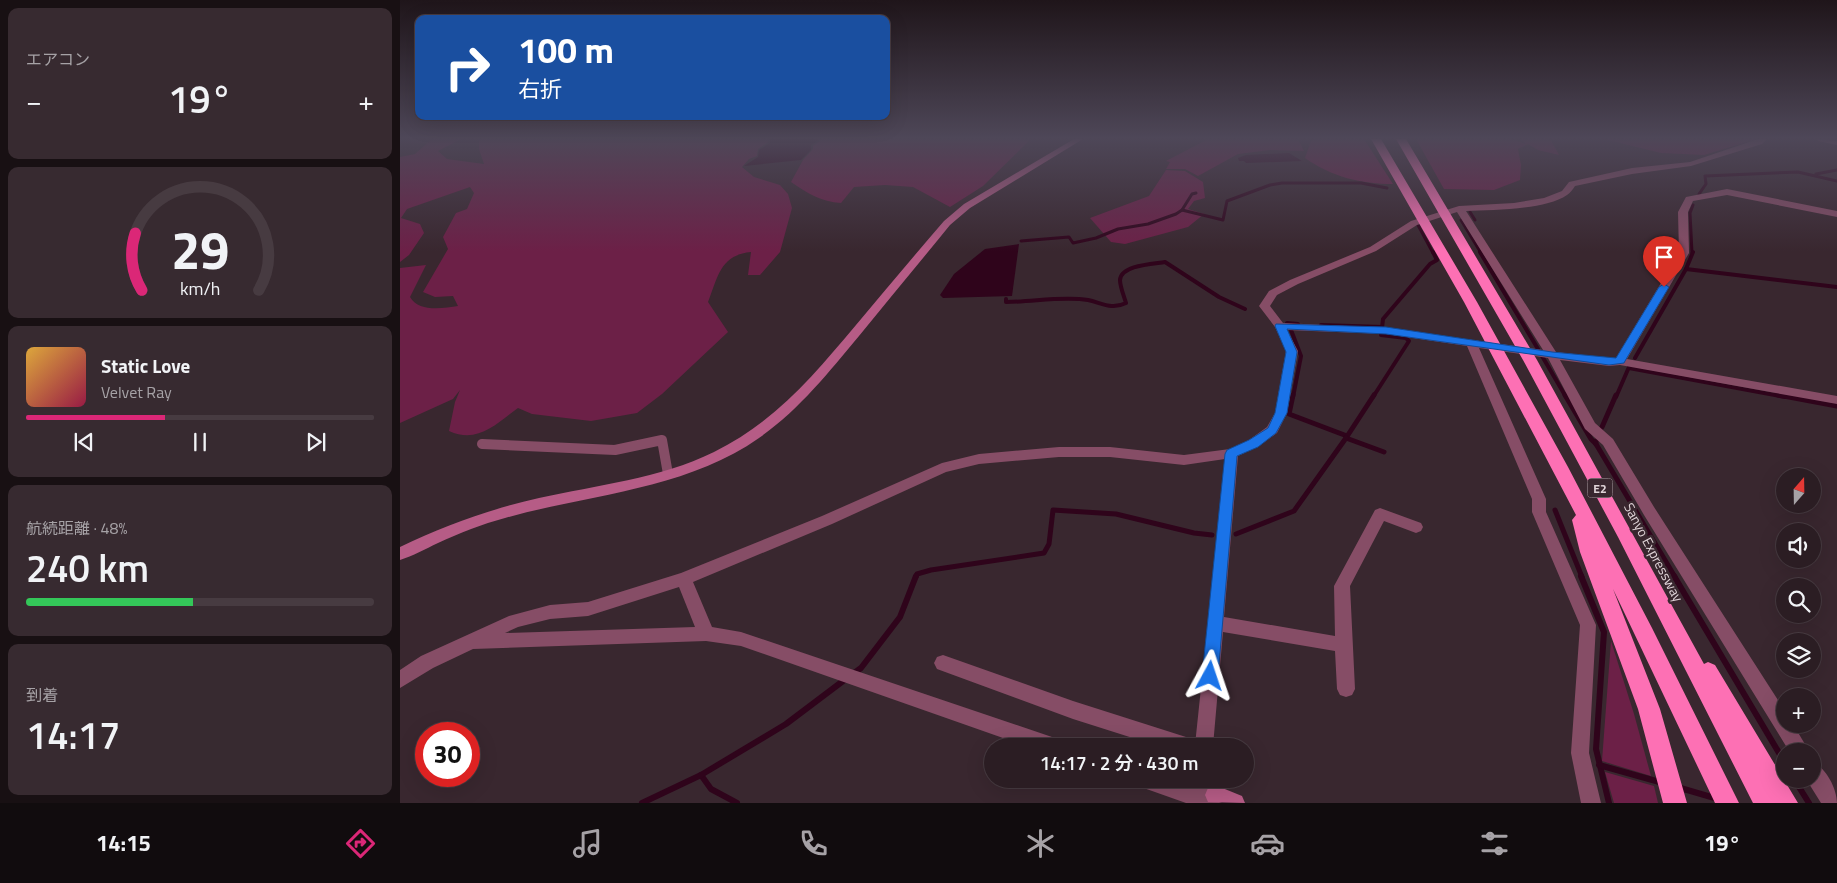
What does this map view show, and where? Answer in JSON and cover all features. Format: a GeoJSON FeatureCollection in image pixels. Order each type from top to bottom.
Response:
{"type":"FeatureCollection","features":[{"type":"Feature","properties":{"kind":"highway","name":"E2"},"geometry":{"type":"LineString","coordinates":[[1399,176],[1504,358],[1575,494],[1727,803]]}},
{"type":"Feature","properties":{"kind":"highway","name":"Sanyo Expressway"},"geometry":{"type":"LineString","coordinates":[[1424,176],[1493,294],[1625,534],[1766,803]]}},
{"type":"Feature","properties":{"kind":"highway"},"geometry":{"type":"LineString","coordinates":[[1575,494],[1589,552],[1649,709],[1674,803]]}},
{"type":"Feature","properties":{"kind":"highway"},"geometry":{"type":"LineString","coordinates":[[1625,534],[1786,803]]}},
{"type":"Feature","properties":{"kind":"street"},"geometry":{"type":"LineString","coordinates":[[400,554],[435,537],[505,512],[668,474],[710,458],[745,441],[781,415],[807,390],[947,223],[967,206],[1016,176]]}},
{"type":"Feature","properties":{"kind":"street"},"geometry":{"type":"LineString","coordinates":[[400,680],[427,662],[515,621],[550,612],[588,609],[684,579],[827,520],[942,468],[980,459],[1059,452],[1110,452],[1184,460],[1232,454],[1254,444],[1272,430],[1281,413],[1292,352],[1280,326],[1264,306],[1273,293],[1294,282],[1373,249],[1414,224],[1459,209],[1514,206],[1546,200],[1566,193],[1572,184],[1607,176]]}},
{"type":"Feature","properties":{"kind":"street"},"geometry":{"type":"LineString","coordinates":[[1620,361],[1684,253],[1683,212],[1689,200],[1727,192],[1837,214]]}},
{"type":"Feature","properties":{"kind":"street"},"geometry":{"type":"LineString","coordinates":[[1459,209],[1467,218],[1552,355],[1590,426],[1608,442],[1649,511],[1795,743]]}},
{"type":"Feature","properties":{"kind":"street"},"geometry":{"type":"LineString","coordinates":[[1280,326],[1386,330],[1552,355],[1609,362],[1620,361],[1837,400]]}},
{"type":"Feature","properties":{"kind":"street"},"geometry":{"type":"LineString","coordinates":[[1471,343],[1539,499],[1539,512],[1588,625],[1580,753],[1591,803]]}},
{"type":"Feature","properties":{"kind":"street"},"geometry":{"type":"LineString","coordinates":[[1205,738],[1232,454]]}},
{"type":"Feature","properties":{"kind":"street"},"geometry":{"type":"LineString","coordinates":[[1346,689],[1342,586],[1380,514],[1416,527]]}},
{"type":"Feature","properties":{"kind":"street"},"geometry":{"type":"LineString","coordinates":[[684,579],[706,634]]}},
{"type":"Feature","properties":{"kind":"street"},"geometry":{"type":"LineString","coordinates":[[1215,623],[1343,645]]}},
{"type":"Feature","properties":{"kind":"street"},"geometry":{"type":"LineString","coordinates":[[470,642],[706,634],[741,639],[1029,738]]}},
{"type":"Feature","properties":{"kind":"street"},"geometry":{"type":"LineString","coordinates":[[943,663],[1073,710],[1161,738]]}},
{"type":"Feature","properties":{"kind":"street"},"geometry":{"type":"LineString","coordinates":[[1821,785],[1832,803]]}},
{"type":"Feature","properties":{"kind":"street"},"geometry":{"type":"LineString","coordinates":[[1171,788],[1194,796],[1211,788]]}},
{"type":"Feature","properties":{"kind":"street"},"geometry":{"type":"LineString","coordinates":[[1214,788],[1235,803]]}},
{"type":"Feature","properties":{"kind":"lane"},"geometry":{"type":"LineString","coordinates":[[482,444],[615,450],[662,440],[668,474]]}},
{"type":"Feature","properties":{"kind":"shaded area"},"geometry":{"type":"Polygon","coordinates":[[[400,176],[753,176],[780,185],[788,194],[792,208],[780,252],[760,275],[748,275],[751,252],[741,254],[726,263],[718,276],[708,302],[728,332],[662,394],[637,413],[591,421],[532,414],[518,408],[494,426],[478,434],[459,434],[449,431],[455,402],[460,390],[453,399],[400,423],[400,268],[426,265],[410,297],[414,302],[432,308],[458,306],[453,296],[435,297],[423,292],[448,249],[443,237],[456,213],[467,209],[474,193],[470,187],[407,209],[401,218],[420,224],[424,233],[409,255],[400,262],[400,176]]]}},
{"type":"Feature","properties":{"kind":"shaded area"},"geometry":{"type":"Polygon","coordinates":[[[794,176],[993,176],[983,186],[950,207],[913,187],[885,185],[854,187],[841,203],[821,199],[791,182],[794,176]]]}},
{"type":"Feature","properties":{"kind":"shaded area"},"geometry":{"type":"Polygon","coordinates":[[[1162,176],[1194,176],[1203,182],[1205,198],[1194,201],[1188,209],[1204,214],[1188,227],[1125,244],[1111,242],[1090,218],[1149,196],[1162,176]]]}},
{"type":"Feature","properties":{"kind":"shaded area"},"geometry":{"type":"Polygon","coordinates":[[[1341,176],[1388,176],[1393,184],[1370,183],[1341,176]]]}},
{"type":"Feature","properties":{"kind":"shaded area"},"geometry":{"type":"Polygon","coordinates":[[[1437,176],[1520,176],[1520,180],[1494,190],[1444,189],[1437,176]]]}},
{"type":"Feature","properties":{"kind":"shaded area"},"geometry":{"type":"Polygon","coordinates":[[[1019,244],[1012,296],[943,298],[940,295],[954,274],[985,249],[1019,244]]]}},
{"type":"Feature","properties":{"kind":"shaded area"},"geometry":{"type":"Polygon","coordinates":[[[1611,641],[1634,714],[1651,776],[1602,761],[1611,641]]]}},
{"type":"Feature","properties":{"kind":"shaded area"},"geometry":{"type":"Polygon","coordinates":[[[1605,772],[1654,786],[1658,803],[1614,803],[1605,772]]]}},
{"type":"Feature","properties":{"kind":"waterway"},"geometry":{"type":"LineString","coordinates":[[1699,194],[1706,184],[1705,176]]}},
{"type":"Feature","properties":{"kind":"waterway"},"geometry":{"type":"LineString","coordinates":[[1817,176],[1837,181]]}},
{"type":"Feature","properties":{"kind":"waterway"},"geometry":{"type":"LineString","coordinates":[[1182,210],[1223,220],[1227,201],[1270,185],[1282,183],[1361,183],[1387,188]]}},
{"type":"Feature","properties":{"kind":"waterway"},"geometry":{"type":"LineString","coordinates":[[1182,210],[1192,194],[1196,193]]}},
{"type":"Feature","properties":{"kind":"waterway"},"geometry":{"type":"LineString","coordinates":[[1692,253],[1690,213],[1693,205]]}},
{"type":"Feature","properties":{"kind":"waterway"},"geometry":{"type":"LineString","coordinates":[[1021,241],[1069,237],[1073,243],[1096,238],[1118,229],[1148,224],[1182,210]]}},
{"type":"Feature","properties":{"kind":"waterway"},"geometry":{"type":"LineString","coordinates":[[1470,212],[1475,220]]}},
{"type":"Feature","properties":{"kind":"waterway"},"geometry":{"type":"LineString","coordinates":[[1461,220],[1481,253]]}},
{"type":"Feature","properties":{"kind":"waterway"},"geometry":{"type":"LineString","coordinates":[[1418,225],[1433,253]]}},
{"type":"Feature","properties":{"kind":"waterway"},"geometry":{"type":"LineString","coordinates":[[1382,328],[1383,319],[1430,264],[1437,260],[1433,252]]}},
{"type":"Feature","properties":{"kind":"waterway"},"geometry":{"type":"LineString","coordinates":[[1480,252],[1538,349]]}},
{"type":"Feature","properties":{"kind":"waterway"},"geometry":{"type":"LineString","coordinates":[[1686,269],[1693,252]]}},
{"type":"Feature","properties":{"kind":"waterway"},"geometry":{"type":"LineString","coordinates":[[1006,299],[1006,302],[1078,299],[1112,306],[1121,305],[1126,303],[1120,283],[1122,275],[1126,271],[1138,266],[1165,262],[1219,297],[1245,309]]}},
{"type":"Feature","properties":{"kind":"waterway"},"geometry":{"type":"LineString","coordinates":[[1635,358],[1686,269]]}},
{"type":"Feature","properties":{"kind":"waterway"},"geometry":{"type":"LineString","coordinates":[[1686,269],[1837,287]]}},
{"type":"Feature","properties":{"kind":"waterway"},"geometry":{"type":"LineString","coordinates":[[1287,323],[1298,324]]}},
{"type":"Feature","properties":{"kind":"waterway"},"geometry":{"type":"LineString","coordinates":[[1321,325],[1382,327]]}},
{"type":"Feature","properties":{"kind":"waterway"},"geometry":{"type":"LineString","coordinates":[[1291,330],[1301,356],[1293,397]]}},
{"type":"Feature","properties":{"kind":"waterway"},"geometry":{"type":"LineString","coordinates":[[1373,397],[1409,341],[1406,338],[1381,335],[1382,332]]}},
{"type":"Feature","properties":{"kind":"waterway"},"geometry":{"type":"LineString","coordinates":[[1542,356],[1566,397]]}},
{"type":"Feature","properties":{"kind":"waterway"},"geometry":{"type":"LineString","coordinates":[[1616,397],[1629,367]]}},
{"type":"Feature","properties":{"kind":"waterway"},"geometry":{"type":"LineString","coordinates":[[1629,368],[1785,397]]}},
{"type":"Feature","properties":{"kind":"waterway"},"geometry":{"type":"LineString","coordinates":[[1293,395],[1289,414],[1347,436]]}},
{"type":"Feature","properties":{"kind":"waterway"},"geometry":{"type":"LineString","coordinates":[[1346,438],[1374,395]]}},
{"type":"Feature","properties":{"kind":"waterway"},"geometry":{"type":"LineString","coordinates":[[1565,395],[1591,439],[1596,444]]}},
{"type":"Feature","properties":{"kind":"waterway"},"geometry":{"type":"LineString","coordinates":[[1602,427],[1616,395]]}},
{"type":"Feature","properties":{"kind":"waterway"},"geometry":{"type":"LineString","coordinates":[[1778,395],[1837,406]]}},
{"type":"Feature","properties":{"kind":"waterway"},"geometry":{"type":"LineString","coordinates":[[1236,534],[1294,511],[1346,438]]}},
{"type":"Feature","properties":{"kind":"waterway"},"geometry":{"type":"LineString","coordinates":[[1346,438],[1384,452]]}},
{"type":"Feature","properties":{"kind":"waterway"},"geometry":{"type":"LineString","coordinates":[[1596,444],[1675,577]]}},
{"type":"Feature","properties":{"kind":"waterway"},"geometry":{"type":"LineString","coordinates":[[916,577],[917,574],[931,570],[1044,553],[1049,544],[1053,510],[1116,514],[1194,533],[1212,535]]}},
{"type":"Feature","properties":{"kind":"waterway"},"geometry":{"type":"LineString","coordinates":[[1555,510],[1582,577]]}},
{"type":"Feature","properties":{"kind":"waterway"},"geometry":{"type":"LineString","coordinates":[[853,674],[861,668],[900,617],[916,576]]}},
{"type":"Feature","properties":{"kind":"waterway"},"geometry":{"type":"LineString","coordinates":[[1581,576],[1604,632],[1596,749],[1600,765]]}},
{"type":"Feature","properties":{"kind":"waterway"},"geometry":{"type":"LineString","coordinates":[[1674,576],[1776,748]]}},
{"type":"Feature","properties":{"kind":"waterway"},"geometry":{"type":"LineString","coordinates":[[701,775],[786,724],[847,678]]}},
{"type":"Feature","properties":{"kind":"waterway"},"geometry":{"type":"LineString","coordinates":[[1600,765],[1663,783]]}},
{"type":"Feature","properties":{"kind":"waterway"},"geometry":{"type":"LineString","coordinates":[[1600,765],[1609,803]]}},
{"type":"Feature","properties":{"kind":"waterway"},"geometry":{"type":"LineString","coordinates":[[642,803],[701,775]]}},
{"type":"Feature","properties":{"kind":"waterway"},"geometry":{"type":"LineString","coordinates":[[701,775],[711,789],[737,803]]}},
{"type":"Feature","properties":{"kind":"waterway"},"geometry":{"type":"LineString","coordinates":[[1677,787],[1718,799]]}},
{"type":"Feature","properties":{"kind":"waterway"},"geometry":{"type":"LineString","coordinates":[[1800,788],[1809,803]]}},
{"type":"Feature","properties":{"kind":"route"},"geometry":{"type":"LineString","coordinates":[[1210,676],[1232,454],[1254,444],[1272,430],[1281,413],[1292,352],[1280,326],[1386,330],[1552,355],[1609,362],[1620,361],[1626,354],[1664,287]]}}]}
